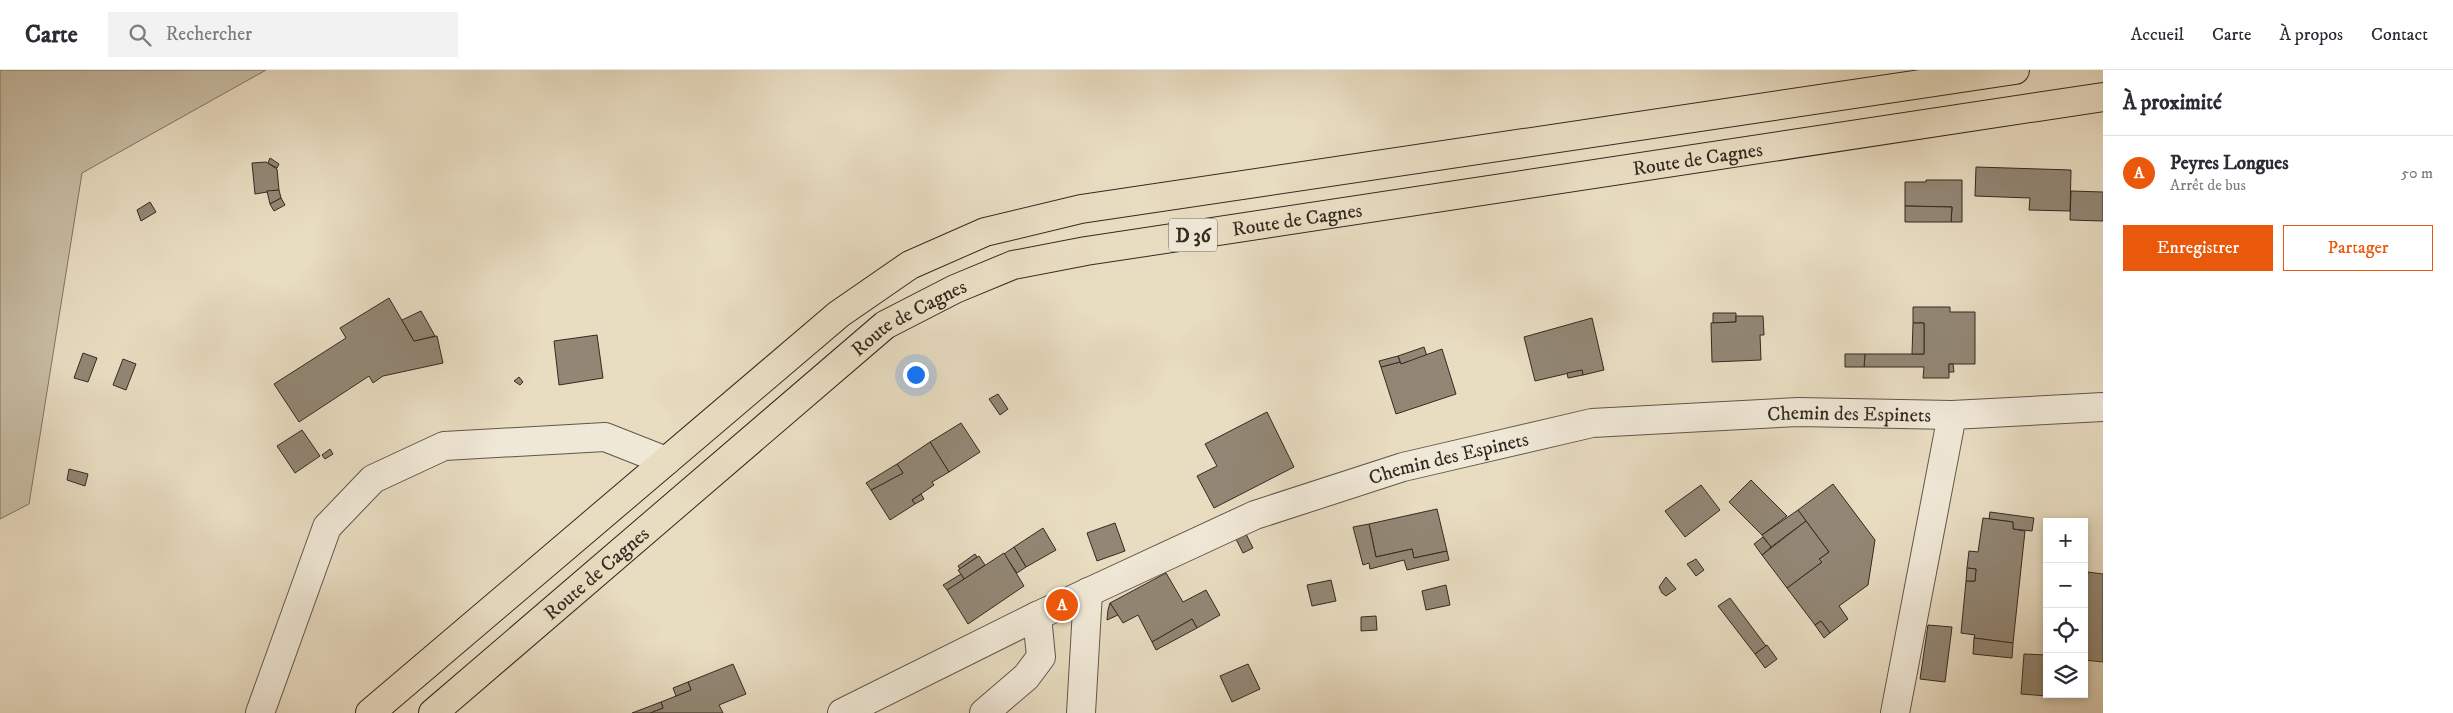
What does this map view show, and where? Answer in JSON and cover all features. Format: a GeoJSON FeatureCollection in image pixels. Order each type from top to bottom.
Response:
{"type":"FeatureCollection","features":[{"type":"Feature","properties":{"kind":"main road","name":"Route de Cagnes"},"geometry":{"type":"LineString","coordinates":[[370,713],[839,314],[910,265],[985,232],[1080,209],[2015,70]]}},
{"type":"Feature","properties":{"kind":"main road","name":"Route de Cagnes"},"geometry":{"type":"LineString","coordinates":[[433,713],[884,325],[955,288],[1013,265],[1086,251],[2103,97]]}},
{"type":"Feature","properties":{"kind":"street","name":"Chemin des Espinets"},"geometry":{"type":"LineString","coordinates":[[842,713],[1037,616],[1255,515],[1403,467],[1592,423],[1798,412],[1952,415],[2103,407]]}},
{"type":"Feature","properties":{"kind":"street"},"geometry":{"type":"LineString","coordinates":[[1895,713],[1952,415]]}},
{"type":"Feature","properties":{"kind":"street"},"geometry":{"type":"LineString","coordinates":[[260,713],[327,526],[373,479],[444,446],[604,437],[666,461]]}},
{"type":"Feature","properties":{"kind":"street"},"geometry":{"type":"LineString","coordinates":[[1081,713],[1088,592]]}},
{"type":"Feature","properties":{"kind":"street"},"geometry":{"type":"LineString","coordinates":[[984,713],[1026,677],[1041,657],[1037,616]]}},
{"type":"Feature","properties":{"kind":"shaded area"},"geometry":{"type":"Polygon","coordinates":[[[0,70],[266,70],[82,173],[29,504],[0,519],[0,70]]]}},
{"type":"Feature","properties":{"kind":"building"},"geometry":{"type":"Polygon","coordinates":[[[270,158],[279,164],[277,168],[268,163],[270,158]]]}},
{"type":"Feature","properties":{"kind":"building"},"geometry":{"type":"Polygon","coordinates":[[[266,162],[277,169],[279,190],[255,194],[252,163],[266,162]]]}},
{"type":"Feature","properties":{"kind":"building"},"geometry":{"type":"Polygon","coordinates":[[[1976,167],[2071,170],[2070,211],[2029,210],[2030,198],[1975,196],[1976,167]]]}},
{"type":"Feature","properties":{"kind":"building"},"geometry":{"type":"Polygon","coordinates":[[[1926,180],[1962,180],[1962,222],[1951,222],[1952,207],[1905,206],[1905,182],[1926,182],[1926,180]]]}},
{"type":"Feature","properties":{"kind":"building"},"geometry":{"type":"Polygon","coordinates":[[[279,190],[281,198],[270,204],[267,191],[279,190]]]}},
{"type":"Feature","properties":{"kind":"building"},"geometry":{"type":"Polygon","coordinates":[[[2071,191],[2103,192],[2103,221],[2070,220],[2071,191]]]}},
{"type":"Feature","properties":{"kind":"building"},"geometry":{"type":"Polygon","coordinates":[[[281,198],[285,205],[274,211],[270,204],[281,198]]]}},
{"type":"Feature","properties":{"kind":"building"},"geometry":{"type":"Polygon","coordinates":[[[150,202],[156,212],[141,221],[137,210],[150,202]]]}},
{"type":"Feature","properties":{"kind":"building"},"geometry":{"type":"Polygon","coordinates":[[[1905,206],[1952,207],[1951,222],[1905,222],[1905,206]]]}},
{"type":"Feature","properties":{"kind":"building"},"geometry":{"type":"Polygon","coordinates":[[[389,298],[414,341],[437,336],[443,363],[383,376],[373,383],[369,376],[299,422],[274,384],[346,338],[340,328],[389,298]]]}},
{"type":"Feature","properties":{"kind":"building"},"geometry":{"type":"Polygon","coordinates":[[[1913,307],[1950,307],[1950,312],[1975,312],[1975,364],[1949,364],[1949,378],[1923,378],[1924,367],[1864,367],[1865,354],[1924,354],[1924,323],[1913,323],[1913,307]]]}},
{"type":"Feature","properties":{"kind":"building"},"geometry":{"type":"Polygon","coordinates":[[[421,311],[435,336],[414,341],[402,320],[421,311]]]}},
{"type":"Feature","properties":{"kind":"building"},"geometry":{"type":"Polygon","coordinates":[[[1713,313],[1736,313],[1736,322],[1713,323],[1713,313]]]}},
{"type":"Feature","properties":{"kind":"building"},"geometry":{"type":"Polygon","coordinates":[[[1736,316],[1763,316],[1764,335],[1760,335],[1761,360],[1712,362],[1711,323],[1736,322],[1736,316]]]}},
{"type":"Feature","properties":{"kind":"building"},"geometry":{"type":"Polygon","coordinates":[[[1592,318],[1604,370],[1583,375],[1582,370],[1535,381],[1524,337],[1592,318]]]}},
{"type":"Feature","properties":{"kind":"building"},"geometry":{"type":"Polygon","coordinates":[[[1913,323],[1924,323],[1924,354],[1912,354],[1913,323]]]}},
{"type":"Feature","properties":{"kind":"building"},"geometry":{"type":"Polygon","coordinates":[[[597,335],[603,378],[559,385],[554,341],[597,335]]]}},
{"type":"Feature","properties":{"kind":"building"},"geometry":{"type":"Polygon","coordinates":[[[1424,347],[1427,356],[1401,364],[1398,356],[1424,347]]]}},
{"type":"Feature","properties":{"kind":"building"},"geometry":{"type":"Polygon","coordinates":[[[1442,349],[1456,394],[1396,414],[1381,367],[1400,362],[1401,364],[1442,349]]]}},
{"type":"Feature","properties":{"kind":"building"},"geometry":{"type":"Polygon","coordinates":[[[83,353],[97,358],[88,382],[74,378],[83,353]]]}},
{"type":"Feature","properties":{"kind":"building"},"geometry":{"type":"Polygon","coordinates":[[[1845,354],[1865,354],[1864,367],[1845,367],[1845,354]]]}},
{"type":"Feature","properties":{"kind":"building"},"geometry":{"type":"Polygon","coordinates":[[[1398,356],[1400,362],[1381,367],[1379,361],[1398,356]]]}},
{"type":"Feature","properties":{"kind":"building"},"geometry":{"type":"Polygon","coordinates":[[[123,359],[136,364],[126,390],[113,385],[123,359]]]}},
{"type":"Feature","properties":{"kind":"building"},"geometry":{"type":"Polygon","coordinates":[[[1949,364],[1953,364],[1954,372],[1949,372],[1949,364]]]}},
{"type":"Feature","properties":{"kind":"building"},"geometry":{"type":"Polygon","coordinates":[[[1582,370],[1583,375],[1568,378],[1567,373],[1582,370]]]}},
{"type":"Feature","properties":{"kind":"building"},"geometry":{"type":"Polygon","coordinates":[[[519,377],[523,382],[520,385],[514,381],[519,377]]]}},
{"type":"Feature","properties":{"kind":"building"},"geometry":{"type":"Polygon","coordinates":[[[998,394],[1008,409],[1000,415],[989,399],[998,394]]]}},
{"type":"Feature","properties":{"kind":"building"},"geometry":{"type":"Polygon","coordinates":[[[1267,412],[1294,467],[1214,508],[1197,476],[1217,466],[1205,444],[1267,412]]]}},
{"type":"Feature","properties":{"kind":"building"},"geometry":{"type":"Polygon","coordinates":[[[961,423],[980,452],[949,472],[930,442],[961,423]]]}},
{"type":"Feature","properties":{"kind":"building"},"geometry":{"type":"Polygon","coordinates":[[[302,430],[320,456],[295,473],[277,446],[302,430]]]}},
{"type":"Feature","properties":{"kind":"building"},"geometry":{"type":"Polygon","coordinates":[[[930,442],[949,472],[932,482],[934,485],[912,500],[915,504],[890,520],[871,490],[903,473],[897,464],[930,442]]]}},
{"type":"Feature","properties":{"kind":"building"},"geometry":{"type":"Polygon","coordinates":[[[330,449],[333,454],[325,459],[322,455],[330,449]]]}},
{"type":"Feature","properties":{"kind":"building"},"geometry":{"type":"Polygon","coordinates":[[[897,464],[903,473],[871,490],[866,483],[897,464]]]}},
{"type":"Feature","properties":{"kind":"building"},"geometry":{"type":"Polygon","coordinates":[[[69,469],[88,474],[85,486],[67,480],[69,469]]]}},
{"type":"Feature","properties":{"kind":"building"},"geometry":{"type":"Polygon","coordinates":[[[1751,480],[1787,516],[1762,535],[1729,502],[1751,480]]]}},
{"type":"Feature","properties":{"kind":"building"},"geometry":{"type":"Polygon","coordinates":[[[1833,484],[1875,540],[1868,585],[1839,606],[1848,619],[1830,633],[1821,621],[1815,625],[1787,588],[1822,562],[1819,559],[1829,552],[1798,510],[1833,484]]]}},
{"type":"Feature","properties":{"kind":"building"},"geometry":{"type":"Polygon","coordinates":[[[1701,485],[1720,510],[1685,537],[1665,511],[1701,485]]]}},
{"type":"Feature","properties":{"kind":"building"},"geometry":{"type":"Polygon","coordinates":[[[921,494],[924,499],[915,504],[912,500],[921,494]]]}},
{"type":"Feature","properties":{"kind":"building"},"geometry":{"type":"Polygon","coordinates":[[[1437,509],[1447,551],[1414,558],[1412,549],[1376,557],[1369,524],[1437,509]]]}},
{"type":"Feature","properties":{"kind":"building"},"geometry":{"type":"Polygon","coordinates":[[[1798,510],[1806,521],[1771,547],[1762,535],[1798,510]]]}},
{"type":"Feature","properties":{"kind":"building"},"geometry":{"type":"Polygon","coordinates":[[[1990,512],[2034,518],[2032,531],[2013,529],[2013,522],[1989,519],[1990,512]]]}},
{"type":"Feature","properties":{"kind":"building"},"geometry":{"type":"Polygon","coordinates":[[[1983,518],[2013,522],[2013,529],[2025,531],[2013,643],[1974,638],[1975,635],[1961,633],[1966,581],[1975,581],[1976,569],[1967,568],[1969,551],[1978,552],[1983,518]]]}},
{"type":"Feature","properties":{"kind":"building"},"geometry":{"type":"Polygon","coordinates":[[[1806,521],[1829,552],[1819,559],[1822,562],[1787,588],[1762,555],[1806,521]]]}},
{"type":"Feature","properties":{"kind":"building"},"geometry":{"type":"Polygon","coordinates":[[[1115,523],[1125,551],[1097,561],[1087,533],[1115,523]]]}},
{"type":"Feature","properties":{"kind":"building"},"geometry":{"type":"Polygon","coordinates":[[[1369,524],[1376,557],[1412,549],[1414,558],[1447,551],[1449,560],[1407,570],[1404,560],[1370,569],[1369,563],[1363,565],[1353,527],[1369,524]]]}},
{"type":"Feature","properties":{"kind":"building"},"geometry":{"type":"Polygon","coordinates":[[[1043,528],[1056,550],[1026,567],[1014,547],[1043,528]]]}},
{"type":"Feature","properties":{"kind":"building"},"geometry":{"type":"Polygon","coordinates":[[[1244,530],[1253,548],[1243,553],[1234,535],[1244,530]]]}},
{"type":"Feature","properties":{"kind":"building"},"geometry":{"type":"Polygon","coordinates":[[[1763,537],[1771,547],[1762,555],[1754,544],[1763,537]]]}},
{"type":"Feature","properties":{"kind":"building"},"geometry":{"type":"Polygon","coordinates":[[[1014,547],[1026,567],[1017,573],[1004,554],[1014,547]]]}},
{"type":"Feature","properties":{"kind":"building"},"geometry":{"type":"Polygon","coordinates":[[[1004,553],[1024,586],[968,624],[947,590],[1004,553]]]}},
{"type":"Feature","properties":{"kind":"building"},"geometry":{"type":"Polygon","coordinates":[[[975,554],[977,557],[960,569],[958,566],[975,554]]]}},
{"type":"Feature","properties":{"kind":"building"},"geometry":{"type":"Polygon","coordinates":[[[979,556],[985,565],[964,579],[958,570],[979,556]]]}},
{"type":"Feature","properties":{"kind":"building"},"geometry":{"type":"Polygon","coordinates":[[[1696,559],[1704,570],[1696,576],[1687,564],[1696,559]]]}},
{"type":"Feature","properties":{"kind":"building"},"geometry":{"type":"Polygon","coordinates":[[[1967,568],[1976,569],[1975,581],[1966,581],[1967,568]]]}},
{"type":"Feature","properties":{"kind":"building"},"geometry":{"type":"Polygon","coordinates":[[[2088,572],[2103,574],[2103,662],[2088,660],[2088,572]]]}},
{"type":"Feature","properties":{"kind":"building"},"geometry":{"type":"Polygon","coordinates":[[[1166,573],[1183,602],[1206,590],[1220,615],[1197,628],[1192,619],[1152,642],[1138,615],[1123,623],[1110,603],[1166,573]]]}},
{"type":"Feature","properties":{"kind":"building"},"geometry":{"type":"Polygon","coordinates":[[[961,574],[964,579],[947,590],[943,585],[961,574]]]}},
{"type":"Feature","properties":{"kind":"building"},"geometry":{"type":"Polygon","coordinates":[[[1666,577],[1676,589],[1666,596],[1659,587],[1666,577]]]}},
{"type":"Feature","properties":{"kind":"building"},"geometry":{"type":"Polygon","coordinates":[[[1331,580],[1336,601],[1312,606],[1307,585],[1331,580]]]}},
{"type":"Feature","properties":{"kind":"building"},"geometry":{"type":"Polygon","coordinates":[[[1446,585],[1450,605],[1426,610],[1422,591],[1446,585]]]}},
{"type":"Feature","properties":{"kind":"building"},"geometry":{"type":"Polygon","coordinates":[[[1730,598],[1766,646],[1755,654],[1718,606],[1730,598]]]}},
{"type":"Feature","properties":{"kind":"building"},"geometry":{"type":"Polygon","coordinates":[[[1110,603],[1118,615],[1107,620],[1108,610],[1110,603]]]}},
{"type":"Feature","properties":{"kind":"building"},"geometry":{"type":"Polygon","coordinates":[[[1376,616],[1377,630],[1361,631],[1361,617],[1376,616]]]}},
{"type":"Feature","properties":{"kind":"building"},"geometry":{"type":"Polygon","coordinates":[[[1192,619],[1197,628],[1156,650],[1152,642],[1192,619]]]}},
{"type":"Feature","properties":{"kind":"building"},"geometry":{"type":"Polygon","coordinates":[[[1821,621],[1830,633],[1824,638],[1815,625],[1821,621]]]}},
{"type":"Feature","properties":{"kind":"building"},"geometry":{"type":"Polygon","coordinates":[[[1928,625],[1952,627],[1945,682],[1920,679],[1928,625]]]}},
{"type":"Feature","properties":{"kind":"building"},"geometry":{"type":"Polygon","coordinates":[[[1974,638],[2013,643],[2012,658],[1973,654],[1974,638]]]}},
{"type":"Feature","properties":{"kind":"building"},"geometry":{"type":"Polygon","coordinates":[[[1767,645],[1777,659],[1765,668],[1755,654],[1767,645]]]}},
{"type":"Feature","properties":{"kind":"building"},"geometry":{"type":"Polygon","coordinates":[[[2024,654],[2043,655],[2043,696],[2021,694],[2024,654]]]}},
{"type":"Feature","properties":{"kind":"building"},"geometry":{"type":"Polygon","coordinates":[[[733,664],[746,694],[719,705],[723,713],[650,713],[663,708],[661,702],[691,690],[688,682],[733,664]]]}},
{"type":"Feature","properties":{"kind":"building"},"geometry":{"type":"Polygon","coordinates":[[[1248,664],[1260,689],[1232,702],[1220,676],[1248,664]]]}},
{"type":"Feature","properties":{"kind":"building"},"geometry":{"type":"Polygon","coordinates":[[[688,682],[691,690],[676,696],[673,688],[688,682]]]}},
{"type":"Feature","properties":{"kind":"building"},"geometry":{"type":"Polygon","coordinates":[[[661,702],[663,708],[650,713],[632,713],[661,702]]]}},
{"type":"Feature","properties":{"kind":"place","name":"Peyres Longues"},"geometry":{"type":"Point","coordinates":[1062,605]}}]}
